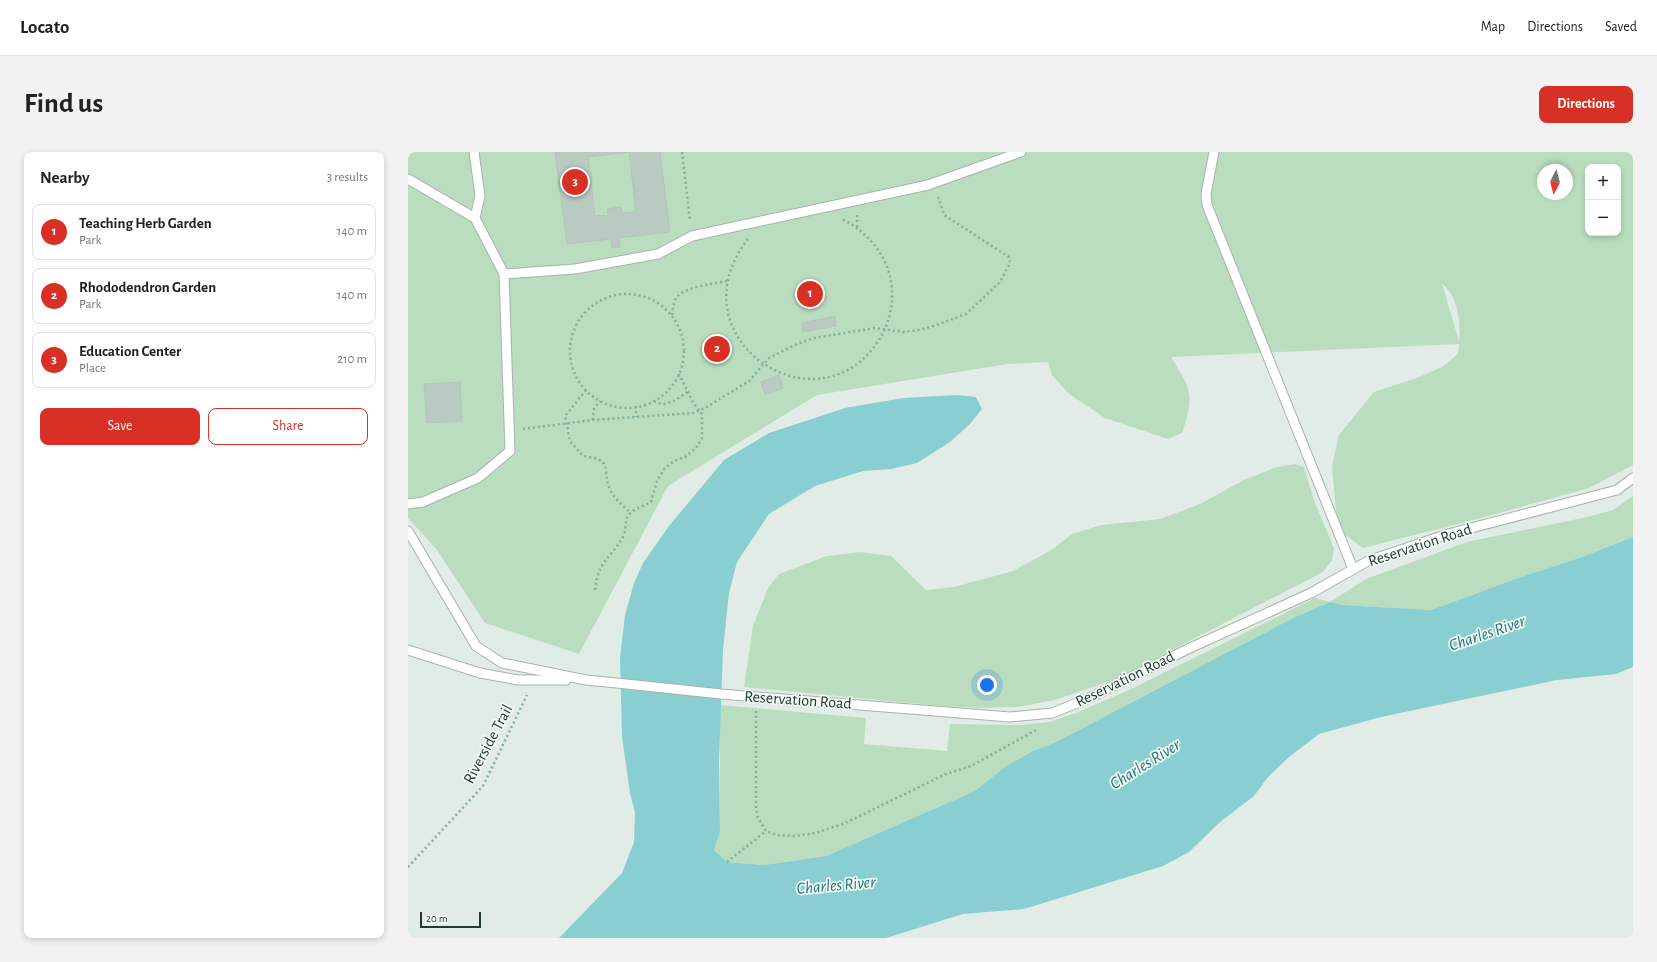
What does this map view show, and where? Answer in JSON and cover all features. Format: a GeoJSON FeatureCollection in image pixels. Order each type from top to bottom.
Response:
{"type":"FeatureCollection","features":[{"type":"Feature","properties":{"kind":"lane"},"geometry":{"type":"LineString","coordinates":[[474,152],[480,196],[475,218]]}},
{"type":"Feature","properties":{"kind":"lane"},"geometry":{"type":"LineString","coordinates":[[504,274],[575,269],[658,254],[692,236],[936,183],[1021,152]]}},
{"type":"Feature","properties":{"kind":"lane"},"geometry":{"type":"LineString","coordinates":[[1214,152],[1206,194],[1208,205],[1353,570]]}},
{"type":"Feature","properties":{"kind":"lane"},"geometry":{"type":"LineString","coordinates":[[408,179],[475,218],[504,274],[510,430],[510,451],[478,478],[423,502],[408,504]]}},
{"type":"Feature","properties":{"kind":"lane","name":"Reservation Road"},"geometry":{"type":"LineString","coordinates":[[408,650],[480,673],[518,680],[586,680],[721,694],[1010,718],[1052,713],[1087,699],[1190,648],[1311,593],[1368,561],[1448,534],[1617,490],[1633,478]]}},
{"type":"Feature","properties":{"kind":"lane","name":"Reservation Road"},"geometry":{"type":"LineString","coordinates":[[408,531],[476,646],[502,663],[586,680]]}},
{"type":"Feature","properties":{"kind":"path"},"geometry":{"type":"LineString","coordinates":[[682,152],[692,236]]}},
{"type":"Feature","properties":{"kind":"path"},"geometry":{"type":"LineString","coordinates":[[510,430],[593,420],[693,412],[700,410],[749,381],[763,364],[781,351],[814,338],[875,328],[903,332],[918,330],[934,326],[966,314],[1000,282],[1010,263],[1009,257],[1001,250],[944,215],[937,196],[936,183]]}},
{"type":"Feature","properties":{"kind":"path"},"geometry":{"type":"LineString","coordinates":[[750,237],[738,253],[730,272],[726,291],[727,312],[734,330],[745,348],[763,364],[776,372],[796,378],[816,378],[835,374],[853,366],[869,354],[885,330],[889,320],[893,300],[891,280],[885,261],[875,244],[861,230],[837,218]]}},
{"type":"Feature","properties":{"kind":"path"},"geometry":{"type":"LineString","coordinates":[[672,315],[677,297],[684,291],[712,283],[728,281]]}},
{"type":"Feature","properties":{"kind":"path"},"geometry":{"type":"LineString","coordinates":[[621,294],[634,294],[658,302],[672,315],[681,331],[684,350],[679,373],[672,385],[654,401],[622,408],[604,404],[586,390],[576,378],[570,360],[570,342],[576,324],[587,309],[603,298],[621,294]]}},
{"type":"Feature","properties":{"kind":"path"},"geometry":{"type":"LineString","coordinates":[[595,590],[595,582],[601,565],[624,535],[627,517],[631,513],[651,502],[657,481],[664,469],[674,461],[685,457],[696,448],[702,438],[702,414],[694,404],[679,373]]}},
{"type":"Feature","properties":{"kind":"path"},"geometry":{"type":"LineString","coordinates":[[586,390],[565,416],[570,441],[583,456],[598,458],[606,466],[610,489],[616,499],[631,513]]}},
{"type":"Feature","properties":{"kind":"path"},"geometry":{"type":"LineString","coordinates":[[654,401],[658,403],[667,403],[674,401],[689,391]]}},
{"type":"Feature","properties":{"kind":"path"},"geometry":{"type":"LineString","coordinates":[[593,420],[594,409],[600,401]]}},
{"type":"Feature","properties":{"kind":"path"},"geometry":{"type":"LineString","coordinates":[[636,406],[636,417]]}},
{"type":"Feature","properties":{"kind":"path","name":"Riverside Trail"},"geometry":{"type":"LineString","coordinates":[[408,867],[483,786],[534,680]]}},
{"type":"Feature","properties":{"kind":"path"},"geometry":{"type":"LineString","coordinates":[[756,697],[757,816],[766,832],[777,835],[796,836],[815,833],[843,824],[946,774],[971,766],[1037,729],[1052,713]]}},
{"type":"Feature","properties":{"kind":"path"},"geometry":{"type":"LineString","coordinates":[[727,862],[766,832]]}},
{"type":"Feature","properties":{"kind":"green space"},"geometry":{"type":"Polygon","coordinates":[[[408,152],[1633,152],[1633,465],[1589,488],[1481,518],[1363,548],[1345,535],[1336,512],[1332,466],[1339,435],[1374,392],[1417,378],[1442,367],[1458,354],[1459,344],[1171,357],[1187,385],[1190,401],[1189,410],[1182,433],[1168,439],[1105,418],[1068,393],[1052,375],[1048,362],[1007,364],[817,395],[668,486],[579,654],[485,623],[437,550],[408,518],[408,152]],[[1442,284],[1459,341],[1459,318],[1455,302],[1452,295],[1442,284]]]}},
{"type":"Feature","properties":{"kind":"green space"},"geometry":{"type":"Polygon","coordinates":[[[1295,464],[1304,467],[1315,503],[1334,548],[1332,560],[1323,572],[1116,679],[1055,700],[1017,707],[978,708],[931,705],[744,687],[753,626],[768,588],[779,574],[827,556],[860,552],[891,556],[926,590],[954,587],[1013,571],[1053,549],[1072,534],[1101,525],[1160,519],[1200,504],[1244,480],[1277,467],[1295,464]]]}},
{"type":"Feature","properties":{"kind":"green space"},"geometry":{"type":"Polygon","coordinates":[[[1633,496],[1633,537],[1579,558],[1518,578],[1431,610],[1343,605],[1330,602],[1366,579],[1467,542],[1587,517],[1613,510],[1633,496]]]}},
{"type":"Feature","properties":{"kind":"green space"},"geometry":{"type":"Polygon","coordinates":[[[1315,598],[1330,602],[1295,617],[1056,742],[1033,751],[1006,766],[975,791],[826,856],[764,865],[727,862],[714,850],[720,832],[720,705],[866,718],[864,744],[947,751],[950,724],[1020,725],[1049,722],[1076,713],[1129,690],[1315,598]]]}},
{"type":"Feature","properties":{"kind":"water","name":"Charles River"},"geometry":{"type":"Polygon","coordinates":[[[957,395],[976,397],[982,409],[970,424],[950,442],[917,463],[891,469],[863,471],[815,486],[769,514],[737,562],[729,593],[723,650],[719,762],[720,832],[714,850],[727,862],[764,865],[826,856],[975,791],[1006,766],[1033,751],[1056,742],[1295,617],[1330,602],[1343,605],[1431,610],[1518,578],[1579,558],[1633,537],[1633,667],[1616,674],[1557,680],[1381,717],[1319,734],[1289,757],[1268,777],[1254,796],[1220,822],[1189,852],[1163,866],[1024,909],[963,914],[886,938],[559,938],[622,873],[634,842],[635,813],[630,793],[622,737],[620,658],[625,615],[634,583],[643,563],[669,526],[724,460],[769,433],[845,408],[903,398],[957,395]]]}},
{"type":"Feature","properties":{"kind":"building"},"geometry":{"type":"Polygon","coordinates":[[[555,152],[629,152],[660,152],[670,232],[619,238],[620,247],[612,248],[611,239],[567,244],[555,152]],[[629,152],[588,157],[595,216],[608,215],[607,209],[621,207],[622,213],[636,212],[629,152]]]}},
{"type":"Feature","properties":{"kind":"building"},"geometry":{"type":"Polygon","coordinates":[[[835,316],[836,326],[803,332],[802,323],[835,316]]]}},
{"type":"Feature","properties":{"kind":"building"},"geometry":{"type":"Polygon","coordinates":[[[779,375],[783,388],[765,395],[761,382],[779,375]]]}},
{"type":"Feature","properties":{"kind":"building"},"geometry":{"type":"Polygon","coordinates":[[[460,382],[462,421],[427,423],[424,384],[460,382]]]}},
{"type":"Feature","properties":{"kind":"place","name":"Education Center"},"geometry":{"type":"Point","coordinates":[575,182]}},
{"type":"Feature","properties":{"kind":"place","name":"Teaching Herb Garden"},"geometry":{"type":"Point","coordinates":[810,294]}},
{"type":"Feature","properties":{"kind":"place","name":"Rhododendron Garden"},"geometry":{"type":"Point","coordinates":[717,349]}}]}
